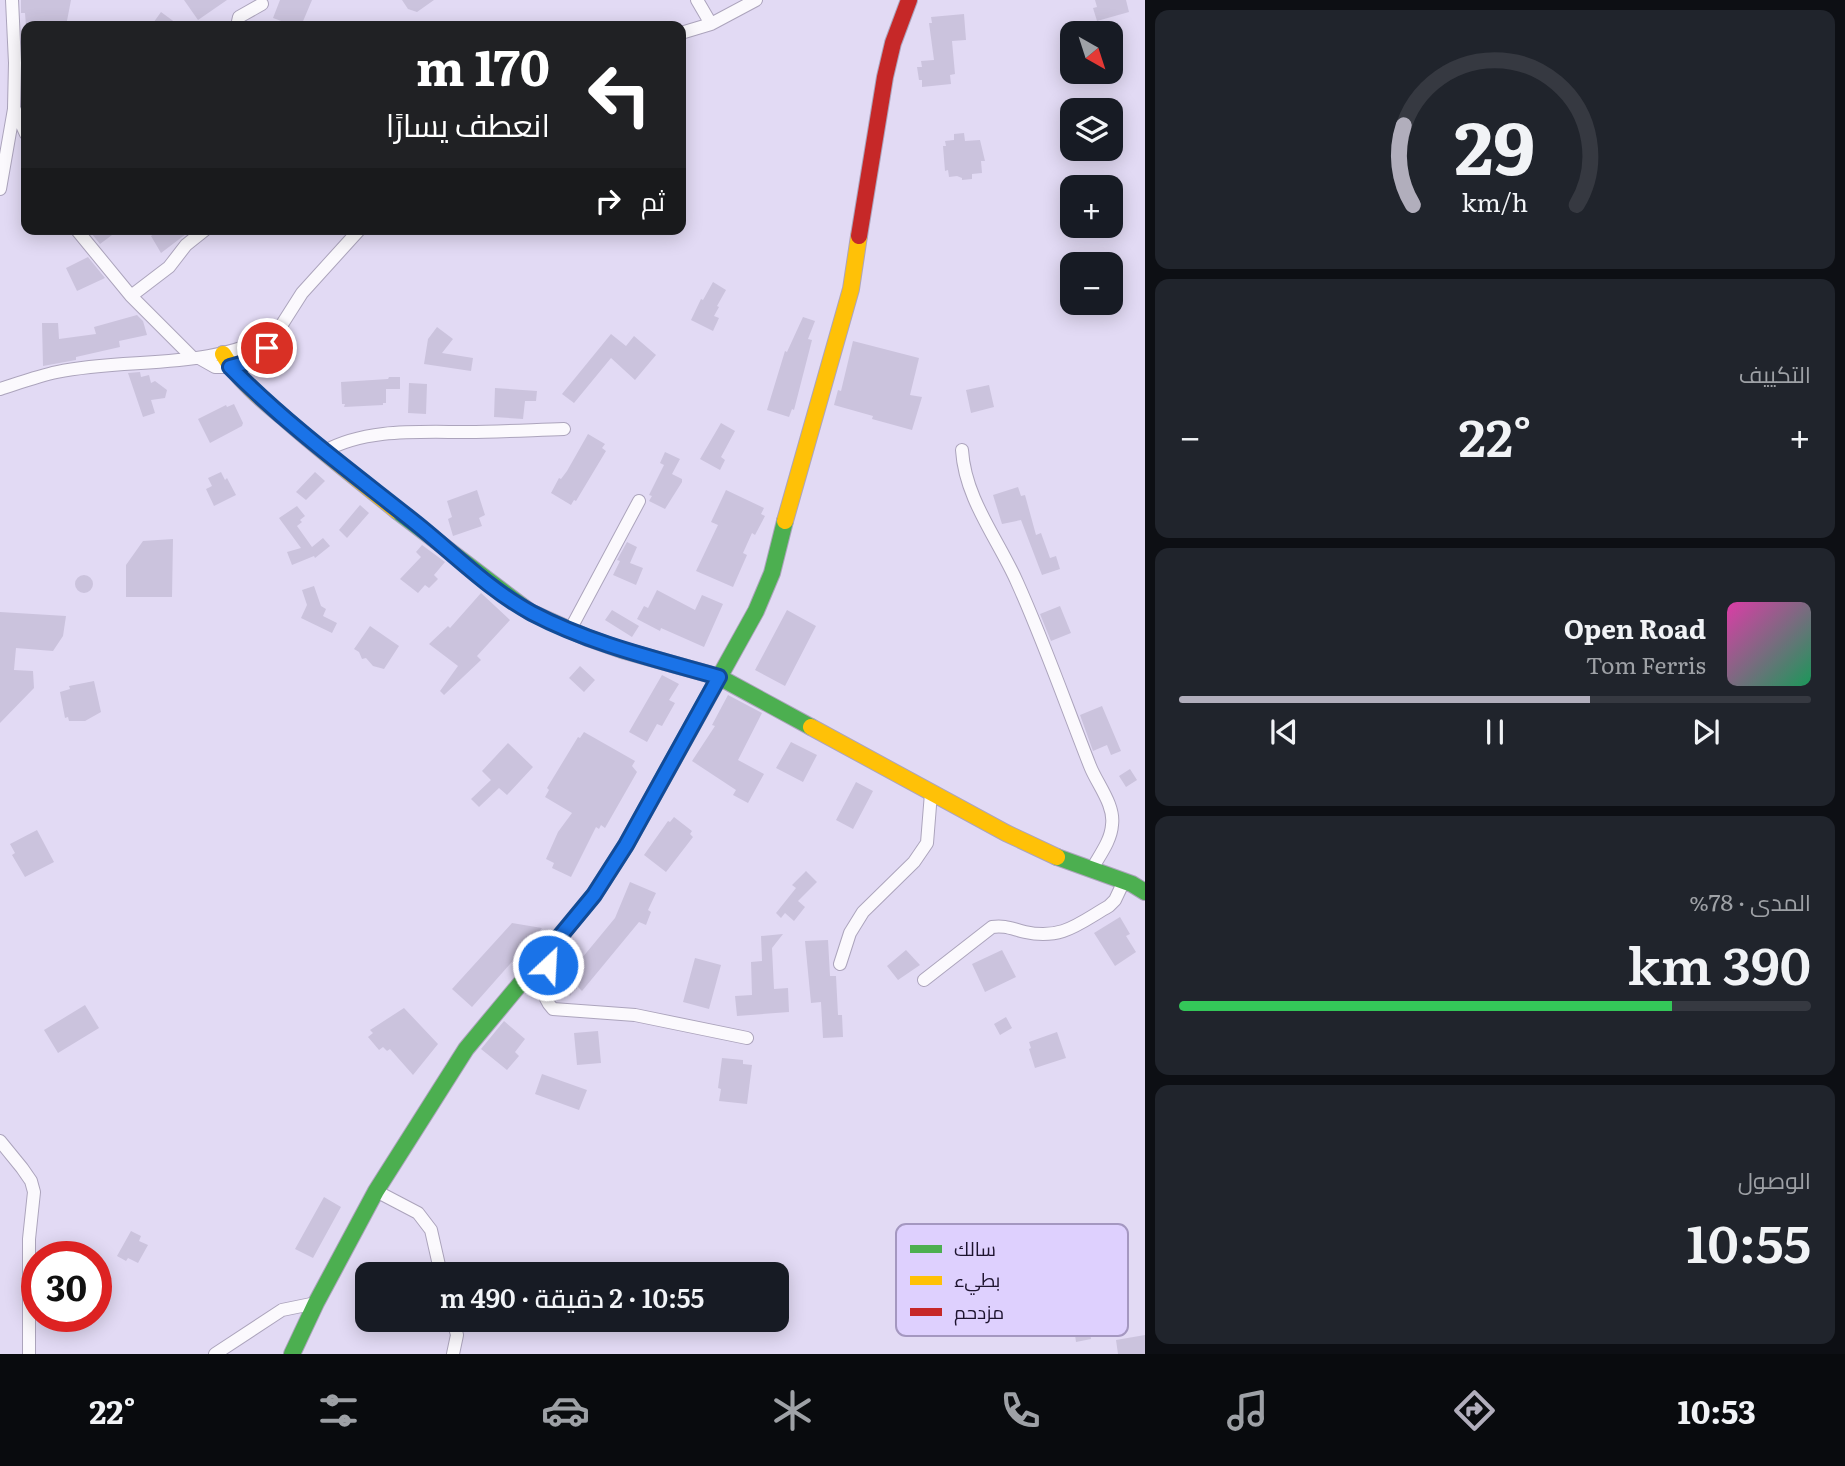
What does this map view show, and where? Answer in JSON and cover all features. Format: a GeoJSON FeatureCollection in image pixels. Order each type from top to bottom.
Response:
{"type":"FeatureCollection","features":[{"type":"Feature","properties":{"kind":"main road"},"geometry":{"type":"LineString","coordinates":[[292,1354],[376,1191],[466,1049],[594,895],[626,845],[756,611],[772,573],[851,289],[884,77],[909,0]]}},
{"type":"Feature","properties":{"kind":"main road"},"geometry":{"type":"LineString","coordinates":[[227,360],[273,410],[323,452],[530,612],[622,650],[719,677],[1037,848],[1124,881],[1145,892]]}},
{"type":"Feature","properties":{"kind":"street"},"geometry":{"type":"LineString","coordinates":[[0,189],[21,63],[12,0]]}},
{"type":"Feature","properties":{"kind":"street"},"geometry":{"type":"LineString","coordinates":[[697,0],[711,24]]}},
{"type":"Feature","properties":{"kind":"street"},"geometry":{"type":"LineString","coordinates":[[686,32],[711,24],[756,0]]}},
{"type":"Feature","properties":{"kind":"street"},"geometry":{"type":"LineString","coordinates":[[238,21],[262,4]]}},
{"type":"Feature","properties":{"kind":"street"},"geometry":{"type":"LineString","coordinates":[[14,108],[21,123]]}},
{"type":"Feature","properties":{"kind":"street"},"geometry":{"type":"LineString","coordinates":[[81,235],[131,296],[196,358],[215,367],[227,360],[245,363],[267,348],[302,293],[355,235]]}},
{"type":"Feature","properties":{"kind":"street"},"geometry":{"type":"LineString","coordinates":[[131,296],[169,267],[187,244],[198,235]]}},
{"type":"Feature","properties":{"kind":"street"},"geometry":{"type":"LineString","coordinates":[[0,389],[57,372],[196,358]]}},
{"type":"Feature","properties":{"kind":"street"},"geometry":{"type":"LineString","coordinates":[[323,452],[358,437],[418,432],[564,429]]}},
{"type":"Feature","properties":{"kind":"street"},"geometry":{"type":"LineString","coordinates":[[962,450],[963,470],[981,514],[1019,586],[1094,777],[1110,809],[1112,825],[1092,869]]}},
{"type":"Feature","properties":{"kind":"street"},"geometry":{"type":"LineString","coordinates":[[570,630],[639,500]]}},
{"type":"Feature","properties":{"kind":"street"},"geometry":{"type":"LineString","coordinates":[[841,964],[850,933],[863,912],[914,862],[928,843],[931,793]]}},
{"type":"Feature","properties":{"kind":"street"},"geometry":{"type":"LineString","coordinates":[[924,980],[992,927],[1002,925],[1023,932],[1060,934],[1109,906],[1124,881]]}},
{"type":"Feature","properties":{"kind":"street"},"geometry":{"type":"LineString","coordinates":[[552,946],[542,994],[553,1009],[635,1016],[747,1038]]}},
{"type":"Feature","properties":{"kind":"street"},"geometry":{"type":"LineString","coordinates":[[0,1140],[31,1181],[34,1192],[29,1239],[29,1354]]}},
{"type":"Feature","properties":{"kind":"street"},"geometry":{"type":"LineString","coordinates":[[376,1191],[418,1213],[431,1230],[439,1262]]}},
{"type":"Feature","properties":{"kind":"street"},"geometry":{"type":"LineString","coordinates":[[215,1354],[282,1311],[316,1303]]}},
{"type":"Feature","properties":{"kind":"street"},"geometry":{"type":"LineString","coordinates":[[453,1354],[456,1332]]}},
{"type":"Feature","properties":{"kind":"building"},"geometry":{"type":"Polygon","coordinates":[[[21,0],[71,0],[67,21],[26,21],[25,13],[21,13],[21,0]]]}},
{"type":"Feature","properties":{"kind":"building"},"geometry":{"type":"Polygon","coordinates":[[[184,0],[227,0],[198,20],[184,0]]]}},
{"type":"Feature","properties":{"kind":"building"},"geometry":{"type":"Polygon","coordinates":[[[280,0],[312,0],[303,21],[281,21],[273,18],[280,0]]]}},
{"type":"Feature","properties":{"kind":"building"},"geometry":{"type":"Polygon","coordinates":[[[402,0],[434,0],[417,12],[408,9],[402,0]]]}},
{"type":"Feature","properties":{"kind":"building"},"geometry":{"type":"Polygon","coordinates":[[[1095,0],[1126,0],[1129,12],[1097,21],[1093,8],[1097,7],[1095,0]]]}},
{"type":"Feature","properties":{"kind":"building"},"geometry":{"type":"Polygon","coordinates":[[[161,12],[173,21],[155,21],[161,12]]]}},
{"type":"Feature","properties":{"kind":"building"},"geometry":{"type":"Polygon","coordinates":[[[964,14],[966,40],[952,41],[955,74],[950,75],[951,84],[922,87],[917,67],[922,67],[921,61],[934,60],[929,23],[932,23],[931,17],[964,14]]]}},
{"type":"Feature","properties":{"kind":"building"},"geometry":{"type":"Polygon","coordinates":[[[964,133],[965,141],[980,140],[985,161],[981,161],[982,173],[972,174],[972,179],[962,180],[957,176],[949,177],[948,170],[945,171],[943,146],[946,146],[945,141],[954,140],[954,134],[964,133]]]}},
{"type":"Feature","properties":{"kind":"building"},"geometry":{"type":"Polygon","coordinates":[[[93,235],[112,235],[100,244],[93,235]]]}},
{"type":"Feature","properties":{"kind":"building"},"geometry":{"type":"Polygon","coordinates":[[[152,235],[185,235],[161,253],[152,235]]]}},
{"type":"Feature","properties":{"kind":"building"},"geometry":{"type":"Polygon","coordinates":[[[88,257],[105,278],[77,291],[66,268],[88,257]]]}},
{"type":"Feature","properties":{"kind":"building"},"geometry":{"type":"Polygon","coordinates":[[[713,282],[726,290],[717,306],[719,307],[714,316],[719,318],[713,331],[691,320],[713,282]]]}},
{"type":"Feature","properties":{"kind":"building"},"geometry":{"type":"Polygon","coordinates":[[[137,315],[143,321],[147,335],[119,341],[120,347],[43,366],[42,323],[58,323],[59,339],[96,334],[94,327],[137,315]]]}},
{"type":"Feature","properties":{"kind":"building"},"geometry":{"type":"Polygon","coordinates":[[[803,317],[815,321],[808,339],[812,340],[794,410],[792,409],[789,417],[767,410],[785,351],[787,352],[803,317]]]}},
{"type":"Feature","properties":{"kind":"building"},"geometry":{"type":"Polygon","coordinates":[[[437,327],[453,339],[442,353],[473,358],[471,371],[424,364],[428,339],[437,327]]]}},
{"type":"Feature","properties":{"kind":"building"},"geometry":{"type":"Polygon","coordinates":[[[611,334],[626,346],[634,336],[656,355],[635,380],[611,358],[574,403],[562,394],[611,334]]]}},
{"type":"Feature","properties":{"kind":"building"},"geometry":{"type":"Polygon","coordinates":[[[853,341],[919,358],[910,395],[922,397],[912,430],[834,405],[838,390],[841,391],[853,341]]]}},
{"type":"Feature","properties":{"kind":"building"},"geometry":{"type":"Polygon","coordinates":[[[140,372],[141,377],[149,375],[151,383],[155,381],[167,390],[165,398],[151,400],[155,413],[143,417],[128,373],[140,372]]]}},
{"type":"Feature","properties":{"kind":"building"},"geometry":{"type":"Polygon","coordinates":[[[400,377],[400,389],[386,389],[386,403],[383,405],[344,407],[345,404],[342,404],[341,382],[400,377]]]}},
{"type":"Feature","properties":{"kind":"building"},"geometry":{"type":"Polygon","coordinates":[[[409,383],[427,384],[426,414],[408,413],[409,383]]]}},
{"type":"Feature","properties":{"kind":"building"},"geometry":{"type":"Polygon","coordinates":[[[989,385],[994,407],[971,413],[966,390],[989,385]]]}},
{"type":"Feature","properties":{"kind":"building"},"geometry":{"type":"Polygon","coordinates":[[[495,388],[537,391],[536,401],[525,401],[523,419],[494,417],[495,388]]]}},
{"type":"Feature","properties":{"kind":"building"},"geometry":{"type":"Polygon","coordinates":[[[234,404],[242,426],[210,443],[198,419],[226,405],[227,407],[234,404]]]}},
{"type":"Feature","properties":{"kind":"building"},"geometry":{"type":"Polygon","coordinates":[[[721,423],[735,431],[721,457],[725,460],[720,470],[700,459],[721,423]]]}},
{"type":"Feature","properties":{"kind":"building"},"geometry":{"type":"Polygon","coordinates":[[[588,434],[605,444],[602,448],[606,451],[571,505],[551,493],[588,434]]]}},
{"type":"Feature","properties":{"kind":"building"},"geometry":{"type":"Polygon","coordinates":[[[665,452],[680,459],[672,474],[682,479],[682,482],[665,509],[649,501],[652,496],[649,495],[664,465],[660,463],[665,452]]]}},
{"type":"Feature","properties":{"kind":"building"},"geometry":{"type":"Polygon","coordinates":[[[221,472],[236,495],[214,506],[206,489],[212,486],[208,478],[221,472]]]}},
{"type":"Feature","properties":{"kind":"building"},"geometry":{"type":"Polygon","coordinates":[[[315,472],[325,481],[306,500],[296,492],[315,472]]]}},
{"type":"Feature","properties":{"kind":"building"},"geometry":{"type":"Polygon","coordinates":[[[1018,487],[1021,496],[1025,495],[1036,535],[1041,533],[1050,558],[1056,556],[1060,569],[1042,575],[1021,520],[1002,524],[993,495],[1018,487]]]}},
{"type":"Feature","properties":{"kind":"building"},"geometry":{"type":"Polygon","coordinates":[[[477,490],[485,515],[479,518],[482,526],[453,536],[448,519],[452,517],[447,501],[477,490]]]}},
{"type":"Feature","properties":{"kind":"building"},"geometry":{"type":"Polygon","coordinates":[[[726,490],[764,508],[761,514],[765,516],[755,535],[752,533],[743,553],[747,555],[733,587],[696,571],[718,525],[711,522],[726,490]]]}},
{"type":"Feature","properties":{"kind":"building"},"geometry":{"type":"Polygon","coordinates":[[[360,505],[369,513],[347,538],[339,530],[360,505]]]}},
{"type":"Feature","properties":{"kind":"building"},"geometry":{"type":"Polygon","coordinates":[[[297,506],[305,516],[297,526],[312,547],[323,538],[330,546],[315,558],[314,556],[292,565],[287,552],[301,548],[279,518],[297,506]]]}},
{"type":"Feature","properties":{"kind":"building"},"geometry":{"type":"Polygon","coordinates":[[[173,539],[172,597],[126,597],[126,565],[143,541],[173,539]]]}},
{"type":"Feature","properties":{"kind":"building"},"geometry":{"type":"Polygon","coordinates":[[[627,542],[637,547],[630,563],[643,568],[636,585],[613,575],[620,561],[617,560],[627,542]]]}},
{"type":"Feature","properties":{"kind":"building"},"geometry":{"type":"Polygon","coordinates":[[[422,545],[445,562],[434,575],[438,579],[429,588],[425,585],[418,593],[400,579],[421,557],[416,552],[422,545]]]}},
{"type":"Feature","properties":{"kind":"building"},"geometry":{"type":"Polygon","coordinates":[[[84,575],[92,580],[93,584],[88,592],[84,593],[76,588],[75,584],[80,576],[84,575]]]}},
{"type":"Feature","properties":{"kind":"building"},"geometry":{"type":"Polygon","coordinates":[[[314,586],[321,606],[326,609],[323,616],[337,623],[332,633],[301,618],[307,605],[302,590],[314,586]]]}},
{"type":"Feature","properties":{"kind":"building"},"geometry":{"type":"Polygon","coordinates":[[[657,590],[695,610],[702,595],[723,604],[704,647],[661,628],[660,631],[637,619],[644,606],[648,608],[657,590]]]}},
{"type":"Feature","properties":{"kind":"building"},"geometry":{"type":"Polygon","coordinates":[[[481,593],[510,620],[477,656],[481,660],[444,695],[440,691],[458,666],[429,644],[448,626],[450,628],[481,593]]]}},
{"type":"Feature","properties":{"kind":"building"},"geometry":{"type":"Polygon","coordinates":[[[1060,606],[1071,633],[1051,641],[1040,614],[1060,606]]]}},
{"type":"Feature","properties":{"kind":"building"},"geometry":{"type":"Polygon","coordinates":[[[612,610],[639,626],[632,637],[605,620],[612,610]]]}},
{"type":"Feature","properties":{"kind":"building"},"geometry":{"type":"Polygon","coordinates":[[[787,610],[816,626],[785,686],[755,670],[787,610]]]}},
{"type":"Feature","properties":{"kind":"building"},"geometry":{"type":"Polygon","coordinates":[[[0,612],[66,616],[63,636],[53,651],[16,648],[14,670],[33,671],[34,688],[0,723],[0,612]]]}},
{"type":"Feature","properties":{"kind":"building"},"geometry":{"type":"Polygon","coordinates":[[[370,626],[399,646],[384,669],[373,666],[366,658],[362,659],[354,649],[370,626]]]}},
{"type":"Feature","properties":{"kind":"building"},"geometry":{"type":"Polygon","coordinates":[[[580,666],[595,680],[584,692],[569,678],[580,666]]]}},
{"type":"Feature","properties":{"kind":"building"},"geometry":{"type":"Polygon","coordinates":[[[662,675],[679,684],[669,700],[675,703],[662,726],[657,724],[647,742],[629,732],[662,675]]]}},
{"type":"Feature","properties":{"kind":"building"},"geometry":{"type":"Polygon","coordinates":[[[94,681],[101,712],[85,721],[69,721],[68,717],[65,718],[60,692],[70,689],[69,686],[94,681]]]}},
{"type":"Feature","properties":{"kind":"building"},"geometry":{"type":"Polygon","coordinates":[[[728,695],[762,713],[738,760],[764,774],[748,803],[733,795],[736,790],[692,761],[715,726],[712,725],[728,695]]]}},
{"type":"Feature","properties":{"kind":"building"},"geometry":{"type":"Polygon","coordinates":[[[1102,706],[1121,751],[1111,755],[1107,745],[1093,751],[1080,715],[1102,706]]]}},
{"type":"Feature","properties":{"kind":"building"},"geometry":{"type":"Polygon","coordinates":[[[584,732],[635,761],[632,766],[637,772],[605,828],[601,825],[599,829],[596,827],[571,877],[552,868],[554,863],[546,859],[558,832],[572,813],[545,797],[549,790],[547,788],[578,737],[584,732]]]}},
{"type":"Feature","properties":{"kind":"building"},"geometry":{"type":"Polygon","coordinates":[[[791,742],[817,755],[803,782],[776,768],[791,742]]]}},
{"type":"Feature","properties":{"kind":"building"},"geometry":{"type":"Polygon","coordinates":[[[508,743],[533,767],[507,795],[499,788],[479,807],[471,799],[491,780],[482,771],[508,743]]]}},
{"type":"Feature","properties":{"kind":"building"},"geometry":{"type":"Polygon","coordinates":[[[1130,769],[1137,780],[1126,787],[1119,776],[1130,769]]]}},
{"type":"Feature","properties":{"kind":"building"},"geometry":{"type":"Polygon","coordinates":[[[856,782],[873,791],[853,829],[836,820],[856,782]]]}},
{"type":"Feature","properties":{"kind":"building"},"geometry":{"type":"Polygon","coordinates":[[[674,817],[692,831],[690,834],[693,837],[666,872],[644,855],[668,821],[674,817]]]}},
{"type":"Feature","properties":{"kind":"building"},"geometry":{"type":"Polygon","coordinates":[[[37,830],[54,862],[25,877],[12,855],[15,853],[10,844],[37,830]]]}},
{"type":"Feature","properties":{"kind":"building"},"geometry":{"type":"Polygon","coordinates":[[[806,871],[817,882],[798,901],[805,907],[794,921],[785,913],[781,918],[776,913],[796,888],[792,885],[806,871]]]}},
{"type":"Feature","properties":{"kind":"building"},"geometry":{"type":"Polygon","coordinates":[[[630,882],[656,893],[648,910],[651,912],[646,925],[639,922],[582,991],[578,987],[570,996],[553,983],[577,954],[582,958],[615,918],[630,882]]]}},
{"type":"Feature","properties":{"kind":"building"},"geometry":{"type":"Polygon","coordinates":[[[1120,917],[1130,934],[1126,936],[1136,952],[1115,966],[1094,933],[1120,917]]]}},
{"type":"Feature","properties":{"kind":"building"},"geometry":{"type":"Polygon","coordinates":[[[512,923],[542,928],[472,1007],[452,989],[512,923]]]}},
{"type":"Feature","properties":{"kind":"building"},"geometry":{"type":"Polygon","coordinates":[[[783,934],[772,948],[774,989],[788,988],[789,1012],[737,1016],[735,996],[752,995],[751,962],[762,961],[761,936],[783,934]]]}},
{"type":"Feature","properties":{"kind":"building"},"geometry":{"type":"Polygon","coordinates":[[[828,940],[830,976],[836,976],[838,1015],[842,1015],[843,1037],[823,1038],[821,1002],[811,1003],[805,941],[828,940]]]}},
{"type":"Feature","properties":{"kind":"building"},"geometry":{"type":"Polygon","coordinates":[[[906,950],[920,965],[898,980],[887,966],[906,950]]]}},
{"type":"Feature","properties":{"kind":"building"},"geometry":{"type":"Polygon","coordinates":[[[1002,950],[1016,977],[985,992],[972,964],[1002,950]]]}},
{"type":"Feature","properties":{"kind":"building"},"geometry":{"type":"Polygon","coordinates":[[[695,958],[721,965],[709,1009],[683,1002],[695,958]]]}},
{"type":"Feature","properties":{"kind":"building"},"geometry":{"type":"Polygon","coordinates":[[[85,1005],[99,1028],[58,1053],[44,1030],[85,1005]]]}},
{"type":"Feature","properties":{"kind":"building"},"geometry":{"type":"Polygon","coordinates":[[[404,1008],[438,1044],[413,1075],[390,1049],[387,1051],[383,1047],[379,1050],[368,1037],[373,1033],[370,1030],[404,1008]]]}},
{"type":"Feature","properties":{"kind":"building"},"geometry":{"type":"Polygon","coordinates":[[[1006,1017],[1012,1028],[1000,1035],[994,1024],[1006,1017]]]}},
{"type":"Feature","properties":{"kind":"building"},"geometry":{"type":"Polygon","coordinates":[[[504,1021],[525,1039],[515,1052],[519,1056],[507,1070],[481,1049],[504,1021]]]}},
{"type":"Feature","properties":{"kind":"building"},"geometry":{"type":"Polygon","coordinates":[[[598,1031],[601,1063],[577,1065],[574,1033],[598,1031]]]}},
{"type":"Feature","properties":{"kind":"building"},"geometry":{"type":"Polygon","coordinates":[[[1057,1032],[1066,1058],[1035,1068],[1029,1042],[1057,1032]]]}},
{"type":"Feature","properties":{"kind":"building"},"geometry":{"type":"Polygon","coordinates":[[[722,1058],[743,1060],[743,1064],[752,1065],[747,1104],[719,1101],[722,1058]]]}},
{"type":"Feature","properties":{"kind":"building"},"geometry":{"type":"Polygon","coordinates":[[[542,1074],[587,1090],[579,1110],[535,1094],[542,1074]]]}},
{"type":"Feature","properties":{"kind":"building"},"geometry":{"type":"Polygon","coordinates":[[[324,1197],[341,1207],[313,1258],[295,1249],[324,1197]]]}},
{"type":"Feature","properties":{"kind":"building"},"geometry":{"type":"Polygon","coordinates":[[[131,1231],[141,1236],[139,1241],[148,1245],[138,1263],[117,1256],[131,1231]]]}},
{"type":"Feature","properties":{"kind":"building"},"geometry":{"type":"Polygon","coordinates":[[[1145,1335],[1145,1354],[1118,1354],[1116,1340],[1145,1335]]]}},
{"type":"Feature","properties":{"kind":"building"},"geometry":{"type":"Polygon","coordinates":[[[1075,1336],[1091,1336],[1091,1339],[1076,1342],[1075,1336]]]}},
{"type":"Feature","properties":{"kind":"traffic: fast"},"geometry":{"type":"LineString","coordinates":[[397,511],[530,612],[622,650],[719,677],[811,727]]}},
{"type":"Feature","properties":{"kind":"traffic: fast"},"geometry":{"type":"LineString","coordinates":[[292,1354],[376,1191],[466,1049],[594,895],[626,845],[756,611],[772,573],[785,521]]}},
{"type":"Feature","properties":{"kind":"traffic: fast"},"geometry":{"type":"LineString","coordinates":[[1057,857],[1132,884],[1145,892]]}},
{"type":"Feature","properties":{"kind":"traffic: slow"},"geometry":{"type":"LineString","coordinates":[[785,521],[851,289],[859,236]]}},
{"type":"Feature","properties":{"kind":"traffic: slow"},"geometry":{"type":"LineString","coordinates":[[223,354],[235,372],[258,396],[397,511]]}},
{"type":"Feature","properties":{"kind":"traffic: slow"},"geometry":{"type":"LineString","coordinates":[[811,727],[1006,833],[1057,857]]}},
{"type":"Feature","properties":{"kind":"traffic: jam"},"geometry":{"type":"LineString","coordinates":[[859,236],[885,77],[893,43],[909,0]]}},
{"type":"Feature","properties":{"kind":"route"},"geometry":{"type":"LineString","coordinates":[[267,348],[245,363],[230,367],[259,397],[319,449],[488,582],[530,612],[588,638],[719,677],[626,845],[594,895],[552,946],[548,965]]}}]}
